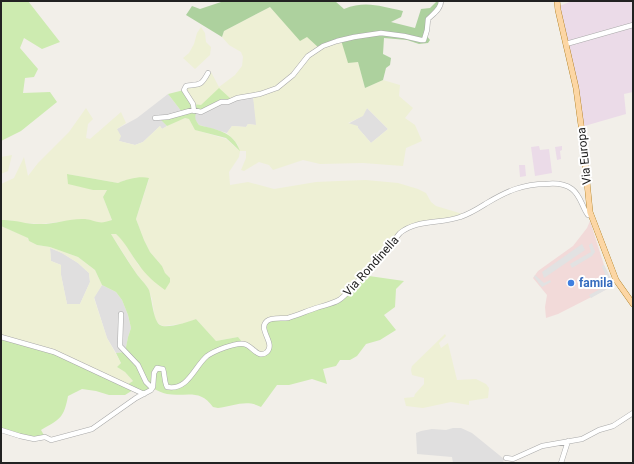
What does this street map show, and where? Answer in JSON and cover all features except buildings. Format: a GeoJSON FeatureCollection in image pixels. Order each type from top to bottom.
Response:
{"type":"FeatureCollection","features":[{"type":"Feature","properties":{"kind":"main road","name":"Via Europa"},"geometry":{"type":"LineString","coordinates":[[557,1],[576,88],[591,215],[616,280],[633,304]]}},
{"type":"Feature","properties":{"kind":"street"},"geometry":{"type":"LineString","coordinates":[[155,118],[168,117],[182,112],[201,112],[221,102],[228,102],[231,99],[260,94],[277,88],[293,75],[308,56],[323,46],[354,36],[381,33],[424,40],[428,19],[441,6],[441,1]]}},
{"type":"Feature","properties":{"kind":"street"},"geometry":{"type":"LineString","coordinates":[[566,44],[633,25]]}},
{"type":"Feature","properties":{"kind":"street"},"geometry":{"type":"LineString","coordinates":[[194,111],[193,104],[184,90],[186,86],[198,85],[202,83],[208,73]]}},
{"type":"Feature","properties":{"kind":"street","name":"Via Rondinella"},"geometry":{"type":"LineString","coordinates":[[152,388],[154,373],[157,368],[163,369],[164,381],[167,387],[172,388],[178,387],[184,383],[208,356],[222,349],[244,344],[249,345],[258,354],[267,352],[270,346],[265,328],[266,323],[269,320],[288,318],[331,304],[340,299],[392,245],[399,234],[407,229],[429,222],[459,218],[510,191],[528,185],[552,184],[568,187],[576,194],[585,210],[591,215]]}},
{"type":"Feature","properties":{"kind":"street"},"geometry":{"type":"LineString","coordinates":[[1,430],[20,436],[34,438],[45,437],[52,440],[60,438],[92,429],[151,390],[152,388],[146,382],[138,365],[120,346],[121,314]]}},
{"type":"Feature","properties":{"kind":"street"},"geometry":{"type":"LineString","coordinates":[[1,337],[54,352],[144,394]]}},
{"type":"Feature","properties":{"kind":"street"},"geometry":{"type":"LineString","coordinates":[[506,458],[513,459],[542,446],[588,437],[600,430],[613,426],[633,413]]}},
{"type":"Feature","properties":{"kind":"street"},"geometry":{"type":"LineString","coordinates":[[561,463],[568,441]]}},
{"type":"Feature","properties":{"kind":"shaded area"},"geometry":{"type":"Polygon","coordinates":[[[572,1],[633,1],[633,92],[624,94],[626,114],[581,127],[557,7],[572,1]]]}},
{"type":"Feature","properties":{"kind":"shaded area"},"geometry":{"type":"Polygon","coordinates":[[[168,94],[182,112],[160,118],[167,126],[162,129],[160,126],[143,142],[135,145],[119,141],[117,129],[137,118],[168,94]]]}},
{"type":"Feature","properties":{"kind":"shaded area"},"geometry":{"type":"Polygon","coordinates":[[[253,95],[257,125],[248,124],[246,127],[232,126],[227,133],[199,125],[196,121],[194,116],[196,111],[253,95]]]}},
{"type":"Feature","properties":{"kind":"shaded area"},"geometry":{"type":"Polygon","coordinates":[[[367,108],[388,129],[371,143],[358,128],[348,124],[362,116],[367,108]]]}},
{"type":"Feature","properties":{"kind":"shaded area"},"geometry":{"type":"Polygon","coordinates":[[[539,146],[540,150],[549,149],[552,173],[535,176],[531,147],[539,146]]]}},
{"type":"Feature","properties":{"kind":"shaded area"},"geometry":{"type":"Polygon","coordinates":[[[562,146],[562,150],[560,151],[561,159],[557,160],[555,147],[562,146]]]}},
{"type":"Feature","properties":{"kind":"shaded area"},"geometry":{"type":"Polygon","coordinates":[[[519,165],[525,165],[526,176],[520,177],[519,165]]]}},
{"type":"Feature","properties":{"kind":"shaded area"},"geometry":{"type":"Polygon","coordinates":[[[590,221],[604,265],[613,283],[609,288],[558,314],[546,318],[545,307],[547,295],[533,278],[538,271],[573,246],[587,228],[590,221]]]}},
{"type":"Feature","properties":{"kind":"shaded area"},"geometry":{"type":"Polygon","coordinates":[[[592,243],[595,252],[592,256],[572,268],[570,264],[591,252],[589,245],[592,243]]]}},
{"type":"Feature","properties":{"kind":"shaded area"},"geometry":{"type":"Polygon","coordinates":[[[582,244],[585,250],[544,278],[542,272],[582,244]]]}},
{"type":"Feature","properties":{"kind":"shaded area"},"geometry":{"type":"Polygon","coordinates":[[[50,248],[62,253],[78,263],[89,273],[90,282],[80,304],[67,304],[61,275],[61,265],[51,261],[50,248]]]}},
{"type":"Feature","properties":{"kind":"shaded area"},"geometry":{"type":"Polygon","coordinates":[[[604,265],[613,283],[609,285],[602,266],[604,265]]]}},
{"type":"Feature","properties":{"kind":"shaded area"},"geometry":{"type":"Polygon","coordinates":[[[535,275],[544,283],[550,280],[551,282],[542,287],[534,277],[535,275]]]}},
{"type":"Feature","properties":{"kind":"shaded area"},"geometry":{"type":"Polygon","coordinates":[[[102,285],[116,292],[122,300],[128,315],[131,328],[125,352],[116,353],[107,338],[94,297],[102,285]]]}},
{"type":"Feature","properties":{"kind":"shaded area"},"geometry":{"type":"Polygon","coordinates":[[[608,285],[609,288],[591,298],[589,295],[608,285]]]}},
{"type":"Feature","properties":{"kind":"shaded area"},"geometry":{"type":"Polygon","coordinates":[[[461,428],[472,433],[504,459],[503,463],[453,463],[452,457],[417,454],[416,433],[432,429],[446,430],[461,428]]]}},
{"type":"Feature","properties":{"kind":"green space"},"geometry":{"type":"Polygon","coordinates":[[[1,1],[28,1],[60,42],[42,49],[24,38],[20,48],[38,69],[34,77],[25,78],[23,93],[50,92],[57,102],[21,131],[1,141],[1,1]]]}},
{"type":"Feature","properties":{"kind":"green space"},"geometry":{"type":"Polygon","coordinates":[[[224,1],[335,1],[344,9],[352,6],[374,5],[403,11],[401,17],[391,22],[415,28],[421,9],[430,8],[437,1],[441,2],[432,13],[426,35],[430,40],[428,43],[419,44],[407,40],[384,38],[383,54],[391,58],[390,65],[386,68],[383,80],[365,88],[358,62],[348,63],[341,40],[319,48],[307,37],[300,41],[270,7],[224,31],[222,37],[186,15],[192,6],[200,9],[224,1]]]}},
{"type":"Feature","properties":{"kind":"green space"},"geometry":{"type":"Polygon","coordinates":[[[270,7],[292,31],[307,37],[341,40],[358,62],[365,88],[383,80],[400,85],[399,96],[413,108],[405,118],[415,125],[422,141],[406,148],[403,166],[363,163],[320,164],[303,160],[273,170],[269,165],[259,162],[244,171],[241,170],[246,158],[246,151],[240,151],[239,157],[229,172],[230,185],[248,182],[274,189],[316,182],[366,180],[398,183],[426,193],[431,202],[436,206],[466,215],[407,229],[346,294],[270,346],[263,354],[244,344],[238,337],[216,341],[196,319],[188,323],[163,326],[155,319],[152,299],[148,288],[136,273],[111,234],[116,234],[122,239],[139,266],[170,278],[165,274],[162,266],[150,252],[136,219],[149,179],[125,180],[118,183],[67,174],[93,190],[107,190],[103,197],[112,220],[102,224],[85,219],[41,224],[1,220],[1,184],[14,178],[24,157],[28,176],[38,163],[69,132],[86,108],[93,119],[88,124],[86,138],[90,139],[121,112],[126,123],[117,129],[121,136],[119,141],[135,145],[143,142],[160,126],[162,129],[185,118],[189,119],[196,130],[226,139],[239,150],[238,145],[227,133],[232,126],[246,127],[248,124],[256,125],[253,96],[231,99],[212,96],[202,106],[193,104],[186,95],[186,86],[198,85],[208,73],[211,72],[219,87],[235,75],[242,66],[243,57],[241,52],[229,45],[222,37],[224,31],[270,7]],[[367,108],[363,116],[348,123],[358,126],[358,128],[371,143],[388,129],[367,108]]]}},
{"type":"Feature","properties":{"kind":"green space"},"geometry":{"type":"Polygon","coordinates":[[[201,27],[205,33],[206,42],[211,47],[210,55],[195,69],[183,58],[189,53],[201,27]]]}},
{"type":"Feature","properties":{"kind":"green space"},"geometry":{"type":"Polygon","coordinates":[[[219,88],[231,99],[197,111],[195,115],[196,120],[199,125],[224,132],[229,135],[237,144],[240,151],[226,138],[195,130],[189,119],[185,118],[167,126],[159,118],[182,112],[168,94],[184,90],[193,104],[201,105],[219,88]]]}},
{"type":"Feature","properties":{"kind":"green space"},"geometry":{"type":"Polygon","coordinates":[[[12,155],[8,171],[1,174],[1,157],[12,155]]]}},
{"type":"Feature","properties":{"kind":"green space"},"geometry":{"type":"Polygon","coordinates":[[[67,174],[118,183],[134,178],[149,178],[136,219],[150,252],[170,278],[170,282],[165,290],[154,282],[145,272],[120,238],[116,234],[111,234],[149,290],[154,314],[160,325],[172,326],[196,319],[216,341],[238,337],[244,344],[263,354],[269,349],[265,328],[269,320],[281,319],[338,300],[364,273],[369,276],[404,281],[396,289],[395,307],[384,315],[396,330],[380,340],[366,344],[357,356],[350,360],[340,360],[336,366],[323,369],[327,384],[312,379],[289,385],[277,385],[261,407],[245,403],[218,408],[213,407],[203,397],[198,395],[167,394],[152,388],[144,394],[133,390],[125,395],[109,395],[82,389],[68,396],[63,414],[53,423],[41,430],[45,437],[34,439],[1,430],[1,337],[54,352],[125,386],[133,381],[125,372],[117,367],[121,363],[116,353],[125,352],[131,328],[122,300],[116,292],[102,285],[95,270],[78,257],[50,247],[37,245],[29,241],[28,238],[1,226],[1,220],[11,220],[31,224],[47,224],[80,219],[101,222],[112,220],[103,197],[107,190],[93,190],[68,184],[67,174]]]}},
{"type":"Feature","properties":{"kind":"green space"},"geometry":{"type":"Polygon","coordinates":[[[1,226],[27,237],[29,241],[37,245],[50,247],[78,257],[95,270],[102,285],[94,298],[107,338],[121,363],[117,367],[125,372],[133,381],[128,384],[1,337],[1,226]],[[50,248],[51,261],[61,265],[61,275],[67,304],[80,304],[90,282],[89,273],[78,263],[62,253],[50,248]]]}},
{"type":"Feature","properties":{"kind":"green space"},"geometry":{"type":"Polygon","coordinates":[[[445,334],[446,336],[439,343],[441,348],[448,343],[457,380],[476,379],[486,384],[489,388],[488,398],[469,401],[469,405],[451,402],[423,408],[406,406],[404,398],[414,397],[424,384],[424,378],[412,375],[412,366],[445,334]]]}},
{"type":"Feature","properties":{"kind":"place","name":"famila"},"geometry":{"type":"Point","coordinates":[571,283]}}]}
